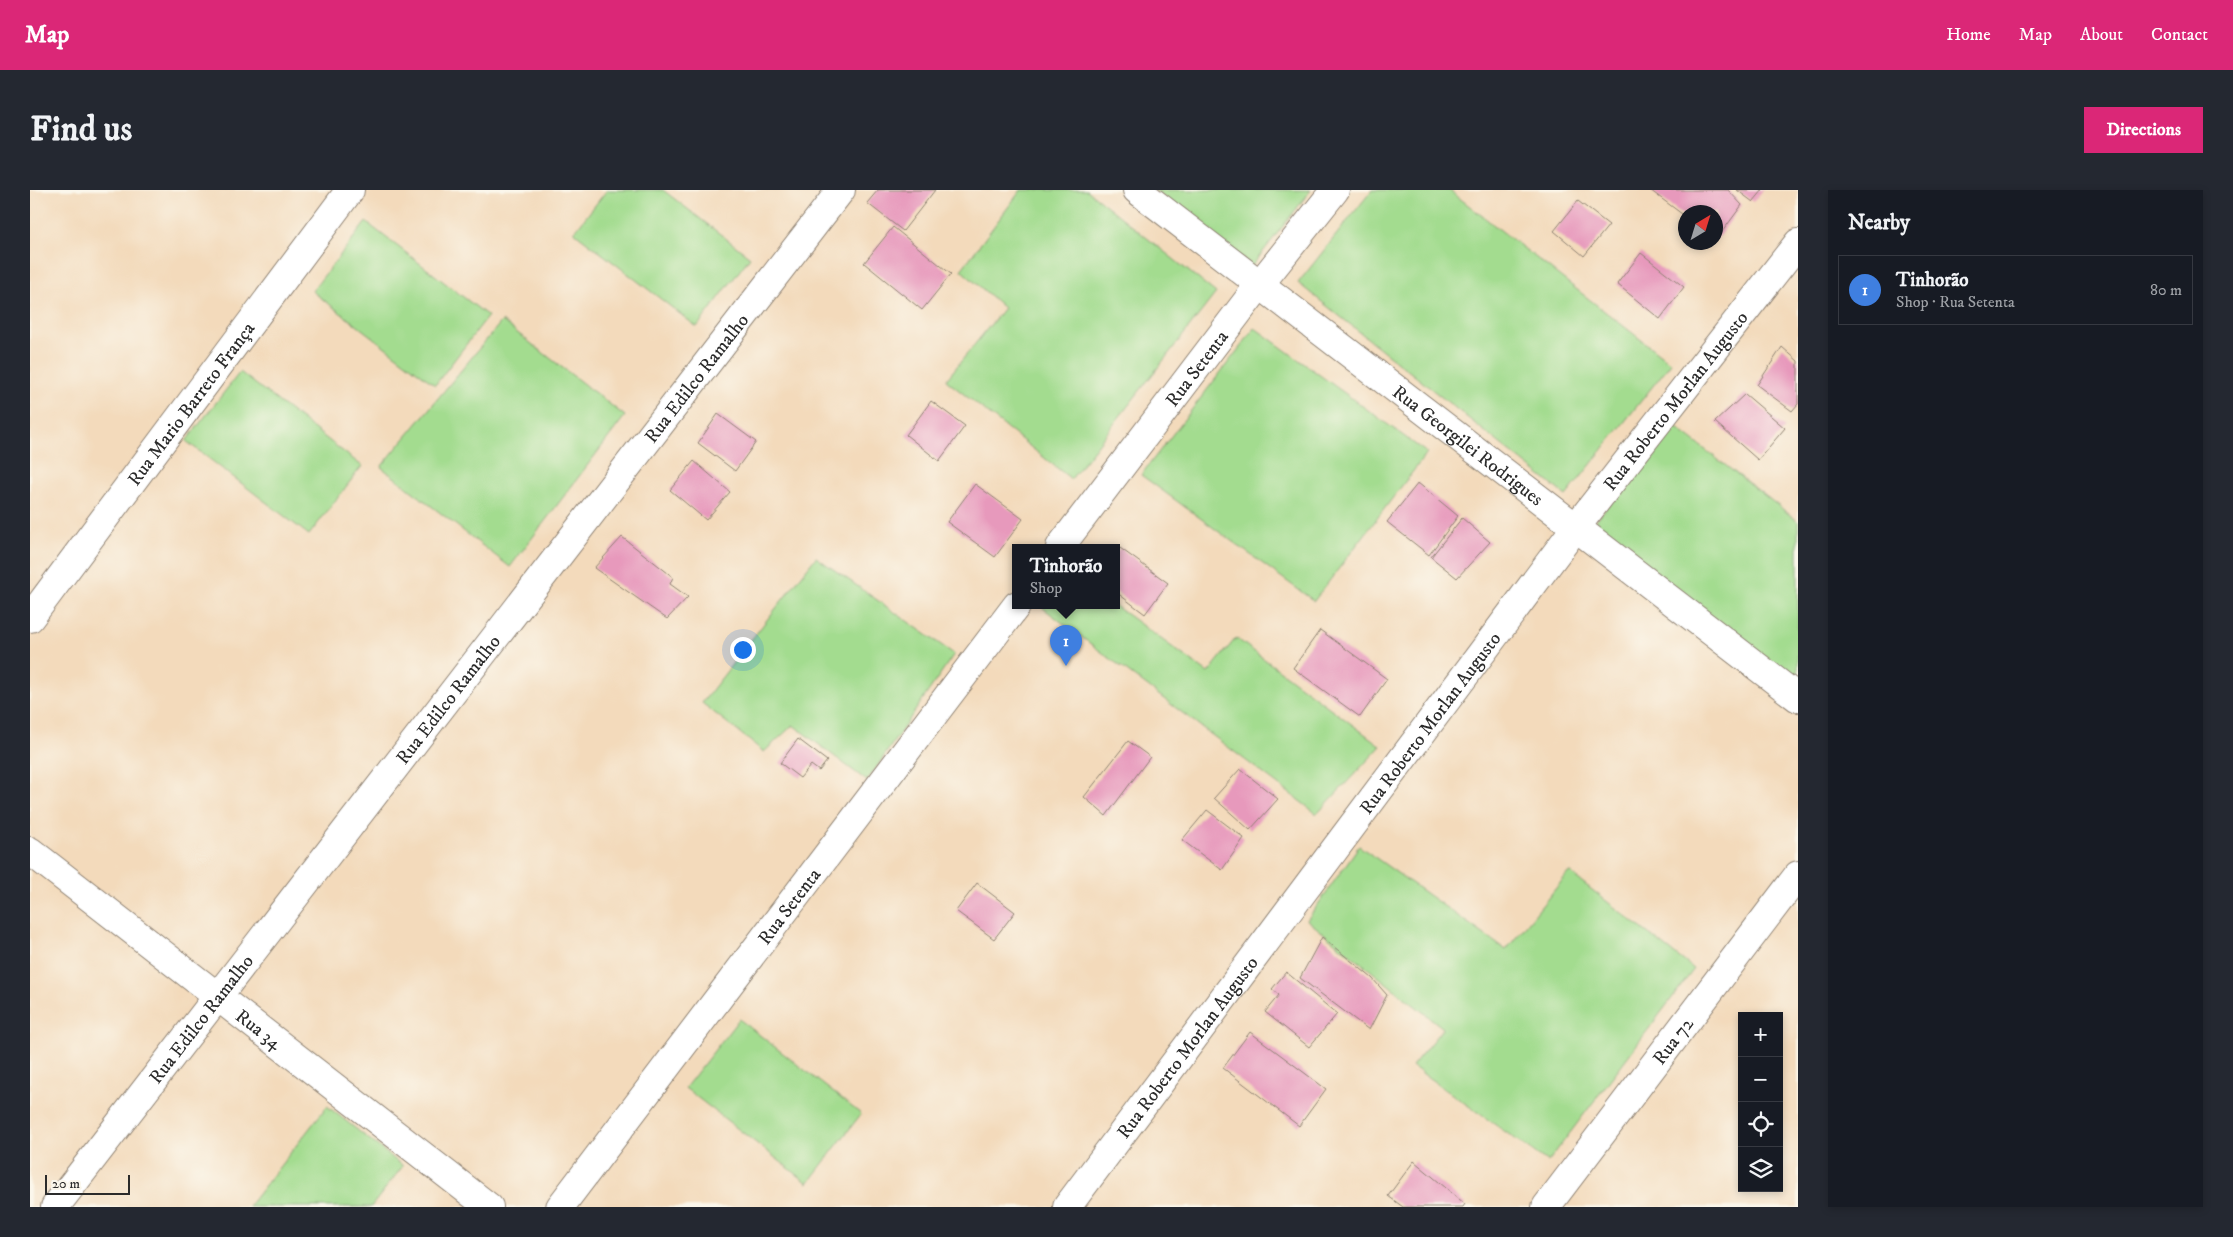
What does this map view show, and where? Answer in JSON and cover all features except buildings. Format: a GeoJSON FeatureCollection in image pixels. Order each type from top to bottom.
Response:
{"type":"FeatureCollection","features":[{"type":"Feature","properties":{"kind":"street","name":"Rua Mario Barreto França"},"geometry":{"type":"LineString","coordinates":[[30,618],[350,190]]}},
{"type":"Feature","properties":{"kind":"street","name":"Rua Edilco Ramalho"},"geometry":{"type":"LineString","coordinates":[[55,1207],[841,190]]}},
{"type":"Feature","properties":{"kind":"street","name":"Rua Georgilei Rodrigues"},"geometry":{"type":"LineString","coordinates":[[1137,190],[1798,698]]}},
{"type":"Feature","properties":{"kind":"street","name":"Rua Setenta"},"geometry":{"type":"LineString","coordinates":[[1062,544],[1260,284],[1335,190]]}},
{"type":"Feature","properties":{"kind":"street","name":"Rua Roberto Morlan Augusto"},"geometry":{"type":"LineString","coordinates":[[1067,1207],[1576,527],[1798,243]]}},
{"type":"Feature","properties":{"kind":"street","name":"Rua Setenta"},"geometry":{"type":"LineString","coordinates":[[560,1207],[1014,609]]}},
{"type":"Feature","properties":{"kind":"street","name":"Rua 34"},"geometry":{"type":"LineString","coordinates":[[30,851],[489,1207]]}},
{"type":"Feature","properties":{"kind":"street","name":"Rua 72"},"geometry":{"type":"LineString","coordinates":[[1546,1207],[1798,875]]}},
{"type":"Feature","properties":{"kind":"green space"},"geometry":{"type":"Polygon","coordinates":[[[607,190],[663,190],[750,257],[697,327],[574,232],[607,190]]]}},
{"type":"Feature","properties":{"kind":"green space"},"geometry":{"type":"Polygon","coordinates":[[[1021,190],[1087,190],[1216,293],[1071,479],[946,380],[1004,308],[961,270],[1021,190]]]}},
{"type":"Feature","properties":{"kind":"green space"},"geometry":{"type":"Polygon","coordinates":[[[1154,190],[1311,190],[1252,266],[1154,190]]]}},
{"type":"Feature","properties":{"kind":"green space"},"geometry":{"type":"Polygon","coordinates":[[[1372,190],[1449,190],[1671,363],[1566,496],[1298,283],[1372,190]]]}},
{"type":"Feature","properties":{"kind":"green space"},"geometry":{"type":"Polygon","coordinates":[[[366,222],[488,316],[435,385],[312,291],[366,222]]]}},
{"type":"Feature","properties":{"kind":"green space"},"geometry":{"type":"Polygon","coordinates":[[[502,321],[625,416],[510,567],[381,467],[502,321]]]}},
{"type":"Feature","properties":{"kind":"green space"},"geometry":{"type":"Polygon","coordinates":[[[1255,328],[1427,453],[1314,601],[1141,475],[1255,328]]]}},
{"type":"Feature","properties":{"kind":"green space"},"geometry":{"type":"Polygon","coordinates":[[[240,372],[362,466],[309,535],[186,441],[240,372]]]}},
{"type":"Feature","properties":{"kind":"green space"},"geometry":{"type":"Polygon","coordinates":[[[1673,425],[1798,521],[1798,688],[1593,524],[1673,425]]]}},
{"type":"Feature","properties":{"kind":"green space"},"geometry":{"type":"Polygon","coordinates":[[[816,557],[954,654],[867,781],[793,725],[764,752],[702,703],[816,557]]]}},
{"type":"Feature","properties":{"kind":"green space"},"geometry":{"type":"Polygon","coordinates":[[[1044,609],[1120,609],[1208,673],[1236,638],[1381,746],[1317,814],[1044,609]]]}},
{"type":"Feature","properties":{"kind":"green space"},"geometry":{"type":"Polygon","coordinates":[[[1359,846],[1506,950],[1569,872],[1694,969],[1548,1162],[1412,1066],[1443,1028],[1307,920],[1359,846]]]}},
{"type":"Feature","properties":{"kind":"green space"},"geometry":{"type":"Polygon","coordinates":[[[739,1019],[861,1114],[808,1183],[685,1088],[739,1019]]]}},
{"type":"Feature","properties":{"kind":"green space"},"geometry":{"type":"Polygon","coordinates":[[[327,1106],[403,1166],[371,1207],[248,1207],[327,1106]]]}},
{"type":"Feature","properties":{"kind":"place","name":"Tinhorão"},"geometry":{"type":"Point","coordinates":[1066,666]}}]}
